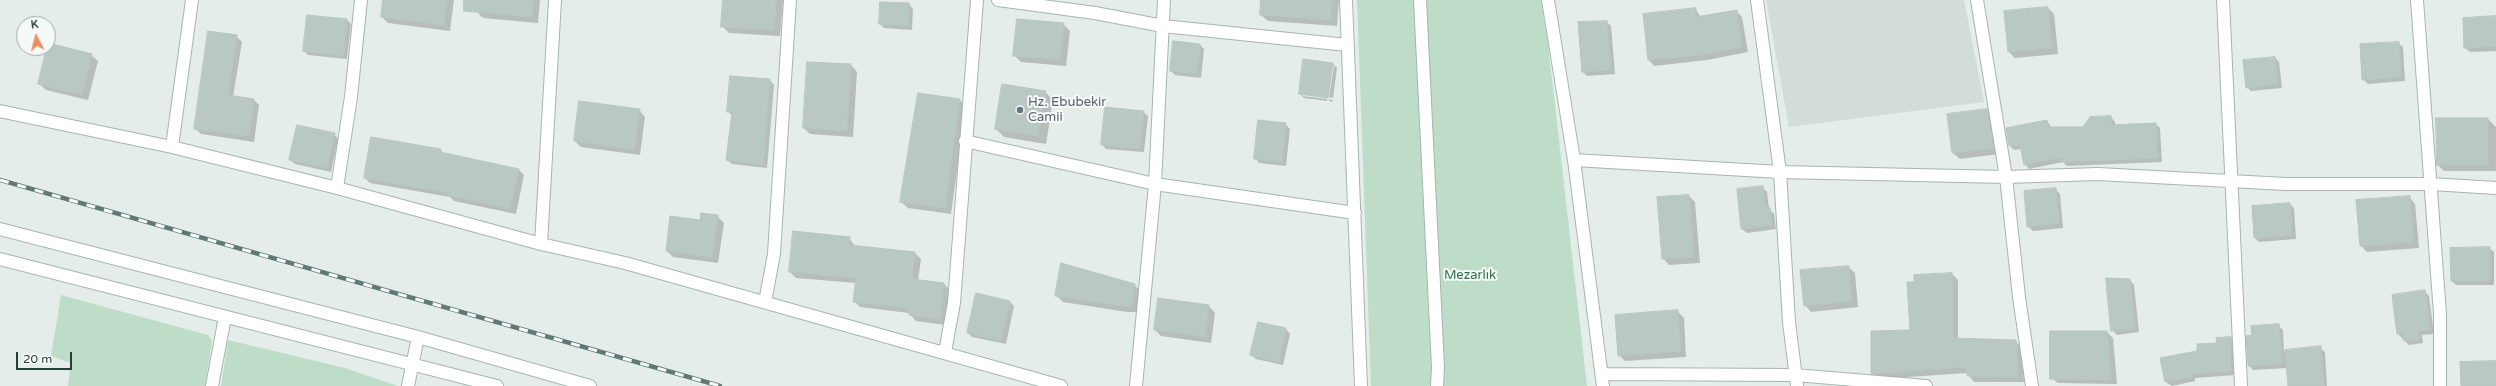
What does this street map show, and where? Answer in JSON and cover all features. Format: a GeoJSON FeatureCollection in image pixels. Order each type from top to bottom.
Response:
{"type":"FeatureCollection","features":[{"type":"Feature","properties":{"kind":"street"},"geometry":{"type":"LineString","coordinates":[[172,147],[192,0]]}},
{"type":"Feature","properties":{"kind":"street"},"geometry":{"type":"LineString","coordinates":[[337,188],[352,97],[361,0]]}},
{"type":"Feature","properties":{"kind":"street"},"geometry":{"type":"LineString","coordinates":[[541,244],[555,0]]}},
{"type":"Feature","properties":{"kind":"street"},"geometry":{"type":"LineString","coordinates":[[765,302],[774,254],[790,0]]}},
{"type":"Feature","properties":{"kind":"street"},"geometry":{"type":"LineString","coordinates":[[945,352],[954,303],[965,141],[977,0]]}},
{"type":"Feature","properties":{"kind":"street"},"geometry":{"type":"LineString","coordinates":[[998,0],[1095,13],[1163,26],[1347,45]]}},
{"type":"Feature","properties":{"kind":"street"},"geometry":{"type":"LineString","coordinates":[[1136,386],[1155,184],[1164,0]]}},
{"type":"Feature","properties":{"kind":"street"},"geometry":{"type":"LineString","coordinates":[[1346,0],[1361,386]]}},
{"type":"Feature","properties":{"kind":"street"},"geometry":{"type":"LineString","coordinates":[[1420,0],[1438,367],[1437,386]]}},
{"type":"Feature","properties":{"kind":"street"},"geometry":{"type":"LineString","coordinates":[[1548,0],[1574,160],[1603,386]]}},
{"type":"Feature","properties":{"kind":"street"},"geometry":{"type":"LineString","coordinates":[[1757,0],[1780,172],[1789,322],[1796,381]]}},
{"type":"Feature","properties":{"kind":"street"},"geometry":{"type":"LineString","coordinates":[[1977,0],[2006,177],[2019,297],[2032,386]]}},
{"type":"Feature","properties":{"kind":"street"},"geometry":{"type":"LineString","coordinates":[[2223,0],[2241,386]]}},
{"type":"Feature","properties":{"kind":"street"},"geometry":{"type":"LineString","coordinates":[[2417,0],[2440,314],[2440,386]]}},
{"type":"Feature","properties":{"kind":"street"},"geometry":{"type":"LineString","coordinates":[[0,111],[172,147],[337,188],[541,244],[625,264],[765,302],[1061,386]]}},
{"type":"Feature","properties":{"kind":"street"},"geometry":{"type":"LineString","coordinates":[[965,141],[1155,184],[1355,213]]}},
{"type":"Feature","properties":{"kind":"street"},"geometry":{"type":"LineString","coordinates":[[1574,160],[1780,172],[2006,177],[2098,174],[2232,182],[2431,184],[2496,188]]}},
{"type":"Feature","properties":{"kind":"street"},"geometry":{"type":"LineString","coordinates":[[0,229],[418,337],[554,382],[590,386]]}},
{"type":"Feature","properties":{"kind":"street"},"geometry":{"type":"LineString","coordinates":[[0,259],[497,386]]}},
{"type":"Feature","properties":{"kind":"street"},"geometry":{"type":"LineString","coordinates":[[212,386],[224,317]]}},
{"type":"Feature","properties":{"kind":"street"},"geometry":{"type":"LineString","coordinates":[[408,386],[418,337]]}},
{"type":"Feature","properties":{"kind":"street"},"geometry":{"type":"LineString","coordinates":[[1602,374],[1926,386]]}},
{"type":"Feature","properties":{"kind":"shaded area"},"geometry":{"type":"Polygon","coordinates":[[[1766,0],[1964,0],[1984,102],[1789,127],[1766,0]]]}},
{"type":"Feature","properties":{"kind":"green space","name":"Mezarlık"},"geometry":{"type":"Polygon","coordinates":[[[1357,0],[1541,0],[1548,44],[1587,386],[1371,386],[1357,0]]]}},
{"type":"Feature","properties":{"kind":"green space"},"geometry":{"type":"Polygon","coordinates":[[[61,295],[208,335],[212,340],[205,386],[68,386],[71,363],[51,356],[61,295]]]}},
{"type":"Feature","properties":{"kind":"green space"},"geometry":{"type":"Polygon","coordinates":[[[228,340],[345,368],[398,386],[221,386],[228,340]]]}},
{"type":"Feature","properties":{"kind":"building"},"geometry":{"type":"Polygon","coordinates":[[[383,0],[447,0],[444,25],[381,17],[383,0]]]}},
{"type":"Feature","properties":{"kind":"building"},"geometry":{"type":"Polygon","coordinates":[[[464,0],[533,0],[532,17],[464,11],[464,0]]]}},
{"type":"Feature","properties":{"kind":"building"},"geometry":{"type":"Polygon","coordinates":[[[723,0],[776,0],[774,30],[721,27],[723,0]]]}},
{"type":"Feature","properties":{"kind":"building"},"geometry":{"type":"Polygon","coordinates":[[[1261,0],[1332,0],[1331,20],[1260,15],[1261,0]]]}},
{"type":"Feature","properties":{"kind":"building"},"geometry":{"type":"Polygon","coordinates":[[[880,2],[909,3],[908,26],[879,24],[880,2]]]}},
{"type":"Feature","properties":{"kind":"building"},"geometry":{"type":"Polygon","coordinates":[[[2048,7],[2052,48],[2008,52],[2004,11],[2048,7]]]}},
{"type":"Feature","properties":{"kind":"building"},"geometry":{"type":"Polygon","coordinates":[[[1696,8],[1696,17],[1737,10],[1742,47],[1701,55],[1648,60],[1643,14],[1696,8]]]}},
{"type":"Feature","properties":{"kind":"building"},"geometry":{"type":"Polygon","coordinates":[[[307,15],[347,19],[343,56],[303,51],[307,15]]]}},
{"type":"Feature","properties":{"kind":"building"},"geometry":{"type":"Polygon","coordinates":[[[2496,16],[2496,46],[2464,48],[2463,18],[2496,16]]]}},
{"type":"Feature","properties":{"kind":"building"},"geometry":{"type":"Polygon","coordinates":[[[1017,19],[1064,23],[1060,60],[1013,56],[1017,19]]]}},
{"type":"Feature","properties":{"kind":"building"},"geometry":{"type":"Polygon","coordinates":[[[1607,21],[1611,70],[1582,72],[1578,22],[1607,21]]]}},
{"type":"Feature","properties":{"kind":"building"},"geometry":{"type":"Polygon","coordinates":[[[208,31],[237,35],[228,95],[254,99],[249,136],[194,129],[208,31]]]}},
{"type":"Feature","properties":{"kind":"building"},"geometry":{"type":"Polygon","coordinates":[[[1173,41],[1200,44],[1197,74],[1170,71],[1173,41]]]}},
{"type":"Feature","properties":{"kind":"building"},"geometry":{"type":"Polygon","coordinates":[[[2399,42],[2401,77],[2362,80],[2360,44],[2399,42]]]}},
{"type":"Feature","properties":{"kind":"building"},"geometry":{"type":"Polygon","coordinates":[[[56,45],[92,54],[82,95],[38,84],[45,56],[56,56],[56,45]]]}},
{"type":"Feature","properties":{"kind":"building"},"geometry":{"type":"Polygon","coordinates":[[[2275,57],[2278,84],[2246,88],[2243,60],[2275,57]]]}},
{"type":"Feature","properties":{"kind":"building"},"geometry":{"type":"Polygon","coordinates":[[[1303,59],[1333,63],[1328,98],[1299,94],[1303,59]]]}},
{"type":"Feature","properties":{"kind":"building"},"geometry":{"type":"Polygon","coordinates":[[[807,62],[851,64],[847,131],[803,128],[807,62]]]}},
{"type":"Feature","properties":{"kind":"building"},"geometry":{"type":"Polygon","coordinates":[[[730,76],[770,79],[763,165],[726,160],[732,112],[727,112],[730,76]]]}},
{"type":"Feature","properties":{"kind":"building","name":"Hz. Ebubekir Camii"},"geometry":{"type":"Polygon","coordinates":[[[1002,84],[1046,91],[1038,136],[995,129],[1002,84]]]}},
{"type":"Feature","properties":{"kind":"building"},"geometry":{"type":"Polygon","coordinates":[[[918,93],[960,99],[945,208],[900,202],[918,93]]]}},
{"type":"Feature","properties":{"kind":"building"},"geometry":{"type":"Polygon","coordinates":[[[579,101],[640,109],[634,150],[574,141],[579,101]]]}},
{"type":"Feature","properties":{"kind":"building"},"geometry":{"type":"Polygon","coordinates":[[[1105,107],[1144,111],[1140,149],[1101,145],[1105,107]]]}},
{"type":"Feature","properties":{"kind":"building"},"geometry":{"type":"Polygon","coordinates":[[[1987,109],[1994,148],[1952,153],[1947,114],[1987,109]]]}},
{"type":"Feature","properties":{"kind":"building"},"geometry":{"type":"Polygon","coordinates":[[[2111,116],[2111,125],[2156,123],[2158,158],[2062,162],[2062,157],[2024,165],[2020,145],[2009,146],[2006,128],[2047,120],[2049,127],[2083,127],[2090,117],[2111,116]]]}},
{"type":"Feature","properties":{"kind":"building"},"geometry":{"type":"Polygon","coordinates":[[[2436,118],[2488,118],[2488,165],[2437,165],[2436,118]]]}},
{"type":"Feature","properties":{"kind":"building"},"geometry":{"type":"Polygon","coordinates":[[[1258,120],[1286,123],[1282,162],[1254,159],[1258,120]]]}},
{"type":"Feature","properties":{"kind":"building"},"geometry":{"type":"Polygon","coordinates":[[[297,125],[335,133],[327,168],[289,160],[297,125]]]}},
{"type":"Feature","properties":{"kind":"building"},"geometry":{"type":"Polygon","coordinates":[[[371,137],[441,149],[440,152],[519,169],[510,209],[447,195],[448,193],[364,178],[371,137]]]}},
{"type":"Feature","properties":{"kind":"building"},"geometry":{"type":"Polygon","coordinates":[[[1763,186],[1765,206],[1770,208],[1772,225],[1741,229],[1737,189],[1763,186]]]}},
{"type":"Feature","properties":{"kind":"building"},"geometry":{"type":"Polygon","coordinates":[[[2056,188],[2059,223],[2027,227],[2024,191],[2056,188]]]}},
{"type":"Feature","properties":{"kind":"building"},"geometry":{"type":"Polygon","coordinates":[[[1689,195],[1694,257],[1662,259],[1657,197],[1689,195]]]}},
{"type":"Feature","properties":{"kind":"building"},"geometry":{"type":"Polygon","coordinates":[[[2410,196],[2413,242],[2360,246],[2356,200],[2410,196]]]}},
{"type":"Feature","properties":{"kind":"building"},"geometry":{"type":"Polygon","coordinates":[[[2290,203],[2292,235],[2254,238],[2252,206],[2290,203]]]}},
{"type":"Feature","properties":{"kind":"building"},"geometry":{"type":"Polygon","coordinates":[[[701,213],[718,215],[712,257],[666,251],[670,216],[700,220],[701,213]]]}},
{"type":"Feature","properties":{"kind":"building"},"geometry":{"type":"Polygon","coordinates":[[[793,231],[850,237],[849,245],[915,252],[912,279],[944,283],[940,319],[909,315],[908,308],[853,302],[856,278],[789,272],[793,231]]]}},
{"type":"Feature","properties":{"kind":"building"},"geometry":{"type":"Polygon","coordinates":[[[2490,247],[2490,281],[2451,281],[2450,248],[2490,247]]]}},
{"type":"Feature","properties":{"kind":"building"},"geometry":{"type":"Polygon","coordinates":[[[1061,263],[1135,284],[1132,306],[1120,306],[1055,296],[1061,263]]]}},
{"type":"Feature","properties":{"kind":"building"},"geometry":{"type":"Polygon","coordinates":[[[1849,266],[1852,301],[1804,306],[1800,270],[1849,266]]]}},
{"type":"Feature","properties":{"kind":"building"},"geometry":{"type":"Polygon","coordinates":[[[1952,273],[1953,338],[2016,340],[2018,377],[1967,376],[1966,367],[1871,374],[1871,331],[1910,330],[1907,282],[1914,282],[1914,275],[1952,273]]]}},
{"type":"Feature","properties":{"kind":"building"},"geometry":{"type":"Polygon","coordinates":[[[2106,278],[2130,279],[2135,328],[2111,331],[2106,278]]]}},
{"type":"Feature","properties":{"kind":"building"},"geometry":{"type":"Polygon","coordinates":[[[2425,290],[2430,330],[2418,331],[2419,339],[2404,341],[2403,333],[2397,334],[2392,295],[2425,290]]]}},
{"type":"Feature","properties":{"kind":"building"},"geometry":{"type":"Polygon","coordinates":[[[976,293],[1010,301],[1001,341],[967,333],[976,293]]]}},
{"type":"Feature","properties":{"kind":"building"},"geometry":{"type":"Polygon","coordinates":[[[1158,298],[1209,305],[1205,337],[1154,330],[1158,298]]]}},
{"type":"Feature","properties":{"kind":"building"},"geometry":{"type":"Polygon","coordinates":[[[1678,310],[1681,351],[1618,356],[1615,315],[1678,310]]]}},
{"type":"Feature","properties":{"kind":"building"},"geometry":{"type":"Polygon","coordinates":[[[1258,322],[1286,328],[1279,362],[1250,355],[1258,322]]]}},
{"type":"Feature","properties":{"kind":"building"},"geometry":{"type":"Polygon","coordinates":[[[2279,324],[2282,364],[2248,366],[2246,336],[2252,335],[2251,326],[2279,324]]]}},
{"type":"Feature","properties":{"kind":"building"},"geometry":{"type":"Polygon","coordinates":[[[2050,331],[2107,331],[2111,380],[2050,379],[2050,331]]]}},
{"type":"Feature","properties":{"kind":"building"},"geometry":{"type":"Polygon","coordinates":[[[2231,337],[2231,371],[2191,374],[2192,377],[2165,382],[2160,358],[2197,351],[2197,344],[2217,343],[2216,338],[2231,337]]]}},
{"type":"Feature","properties":{"kind":"building"},"geometry":{"type":"Polygon","coordinates":[[[2321,346],[2324,386],[2288,386],[2285,350],[2321,346]]]}},
{"type":"Feature","properties":{"kind":"building"},"geometry":{"type":"Polygon","coordinates":[[[2496,361],[2496,386],[2461,386],[2460,362],[2496,361]]]}},
{"type":"Feature","properties":{"kind":"railway"},"geometry":{"type":"LineString","coordinates":[[0,180],[720,386]]}},
{"type":"Feature","properties":{"kind":"place","name":"Hz. Ebubekir Camii"},"geometry":{"type":"Point","coordinates":[1020,110]}}]}
